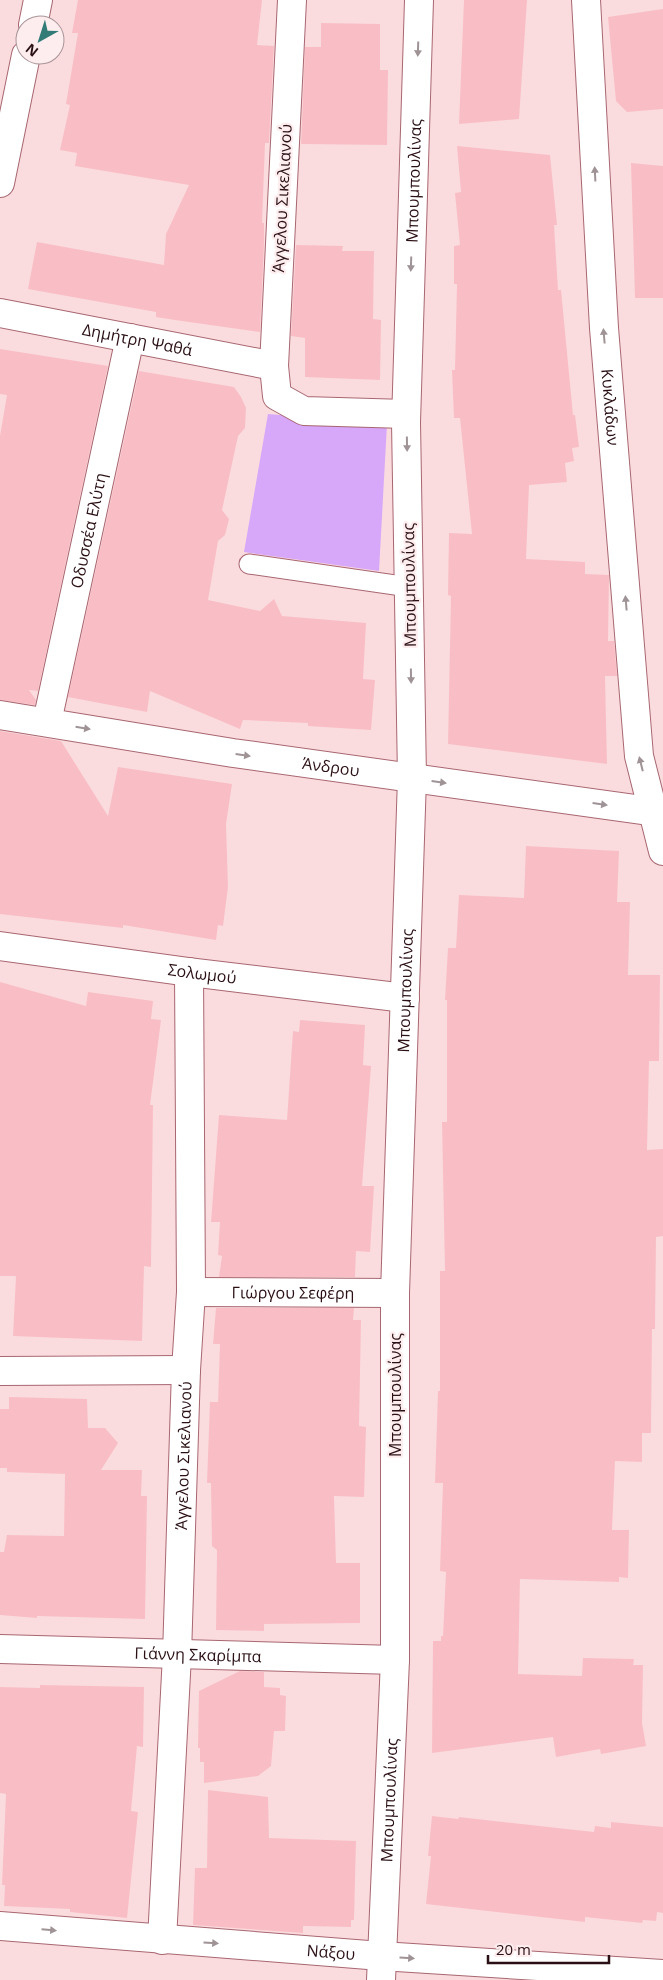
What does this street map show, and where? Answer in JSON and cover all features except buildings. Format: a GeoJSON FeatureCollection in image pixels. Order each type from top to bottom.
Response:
{"type":"FeatureCollection","features":[{"type":"Feature","properties":{"kind":"street"},"geometry":{"type":"LineString","coordinates":[[35,15],[38,0]]}},
{"type":"Feature","properties":{"kind":"street","name":"Άγγελου Σικελιανού"},"geometry":{"type":"LineString","coordinates":[[292,0],[274,366],[278,396],[304,410],[406,414]]}},
{"type":"Feature","properties":{"kind":"street","name":"Μπουμπουλίνας"},"geometry":{"type":"LineString","coordinates":[[381,1968],[394,1660],[395,1293],[412,778],[406,414],[419,0]]}},
{"type":"Feature","properties":{"kind":"street","name":"Κυκλάδων"},"geometry":{"type":"LineString","coordinates":[[586,0],[604,328],[639,756],[658,812],[663,851]]}},
{"type":"Feature","properties":{"kind":"street"},"geometry":{"type":"LineString","coordinates":[[0,182],[24,65]]}},
{"type":"Feature","properties":{"kind":"street","name":"Δημήτρη Ψαθά"},"geometry":{"type":"LineString","coordinates":[[0,314],[274,366]]}},
{"type":"Feature","properties":{"kind":"street","name":"Οδυσσέα Ελύτη"},"geometry":{"type":"LineString","coordinates":[[47,722],[130,338]]}},
{"type":"Feature","properties":{"kind":"street","name":"Άνδρου"},"geometry":{"type":"LineString","coordinates":[[0,715],[234,754],[658,812]]}},
{"type":"Feature","properties":{"kind":"street","name":"Σολωμού"},"geometry":{"type":"LineString","coordinates":[[0,946],[189,972],[405,998]]}},
{"type":"Feature","properties":{"kind":"street","name":"Άγγελου Σικελιανού"},"geometry":{"type":"LineString","coordinates":[[162,1940],[177,1655],[186,1370],[191,1292],[189,972]]}},
{"type":"Feature","properties":{"kind":"street","name":"Γιώργου Σεφέρη"},"geometry":{"type":"LineString","coordinates":[[191,1292],[395,1293]]}},
{"type":"Feature","properties":{"kind":"street"},"geometry":{"type":"LineString","coordinates":[[0,1371],[186,1370]]}},
{"type":"Feature","properties":{"kind":"street","name":"Γιάννη Σκαρίμπα"},"geometry":{"type":"LineString","coordinates":[[0,1649],[394,1660]]}},
{"type":"Feature","properties":{"kind":"street","name":"Νάξου"},"geometry":{"type":"LineString","coordinates":[[0,1926],[162,1940],[381,1968],[663,1974]]}},
{"type":"Feature","properties":{"kind":"lane"},"geometry":{"type":"LineString","coordinates":[[248,564],[409,587]]}},
{"type":"Feature","properties":{"kind":"shaded area"},"geometry":{"type":"Polygon","coordinates":[[[268,414],[387,424],[379,571],[244,552],[268,414]]]}}]}
